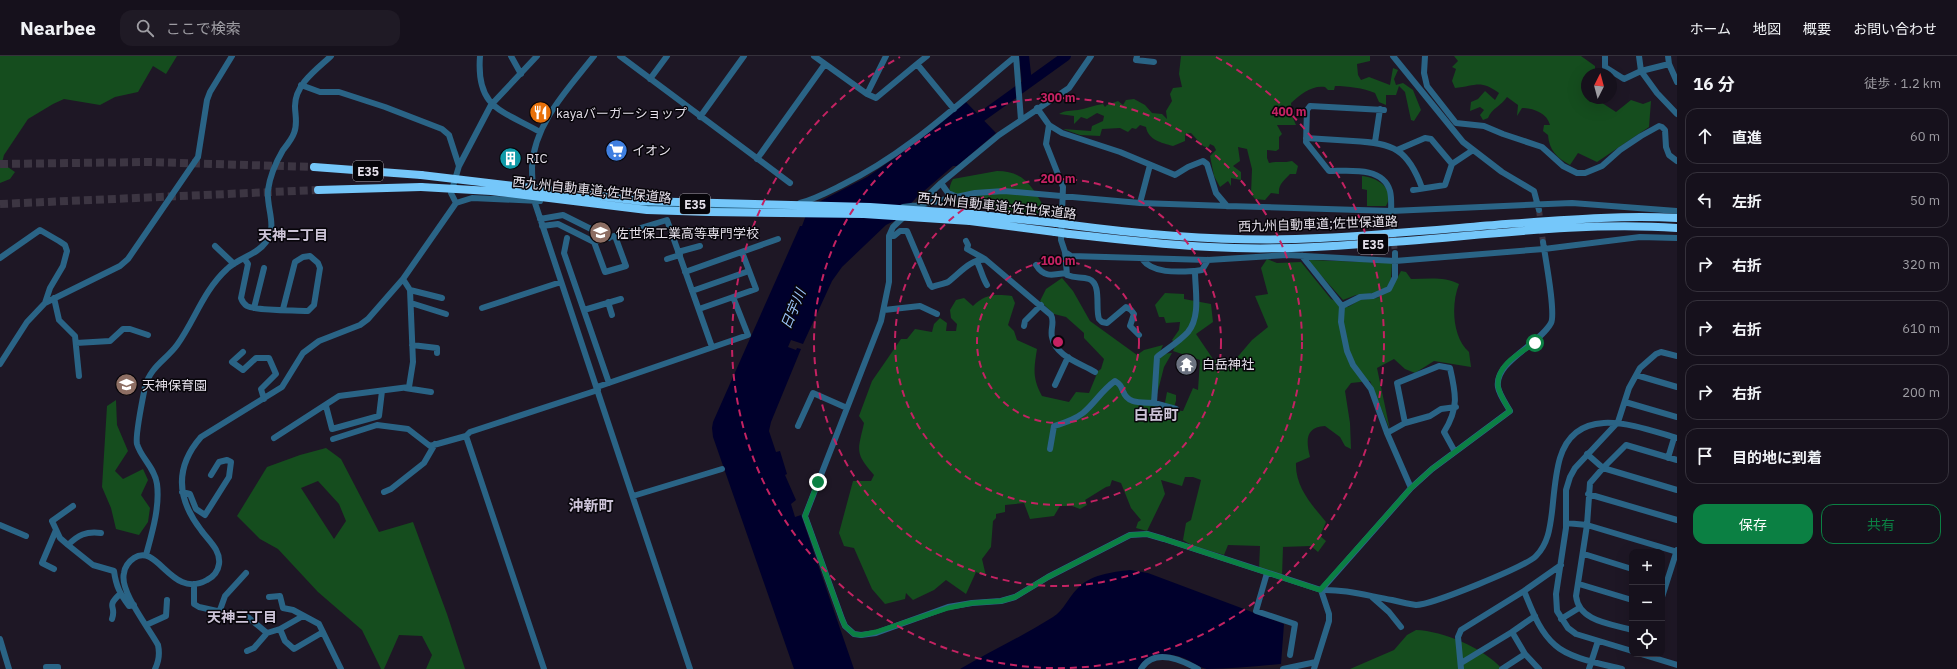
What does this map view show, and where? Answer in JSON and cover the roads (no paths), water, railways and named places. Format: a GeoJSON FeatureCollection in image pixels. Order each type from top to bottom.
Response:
{"type":"FeatureCollection","features":[{"type":"Feature","properties":{"kind":"highway","name":"西九州自動車道;佐世保道路"},"geometry":{"type":"LineString","coordinates":[[314,166],[421,175],[676,204],[870,207],[970,217],[1056,223],[1070,230],[1172,245],[1263,248],[1364,244],[1584,227],[1648,226],[1677,228]]}},
{"type":"Feature","properties":{"kind":"highway","name":"西九州自動車道;佐世保道路"},"geometry":{"type":"LineString","coordinates":[[318,190],[421,187],[492,191],[647,210],[970,217],[1055,232],[1070,230],[1131,232],[1219,239],[1285,240],[1355,236],[1579,218],[1631,216],[1677,218]]}},
{"type":"Feature","properties":{"kind":"street"},"geometry":{"type":"LineString","coordinates":[[0,364],[27,322],[45,303],[114,270],[128,259],[198,157],[208,96],[232,56]]}},
{"type":"Feature","properties":{"kind":"street"},"geometry":{"type":"LineString","coordinates":[[146,555],[153,529],[158,496],[155,475],[137,443],[136,433],[149,376],[154,368],[177,346],[197,309],[214,282],[234,264],[260,249],[267,242],[272,227],[267,200],[270,180],[279,157],[294,133],[296,122],[295,104],[301,85],[331,56]]}},
{"type":"Feature","properties":{"kind":"street"},"geometry":{"type":"LineString","coordinates":[[480,56],[482,86],[491,105],[540,132]]}},
{"type":"Feature","properties":{"kind":"street"},"geometry":{"type":"LineString","coordinates":[[511,56],[521,74]]}},
{"type":"Feature","properties":{"kind":"street"},"geometry":{"type":"LineString","coordinates":[[456,202],[451,193],[459,166],[491,105],[537,56]]}},
{"type":"Feature","properties":{"kind":"street"},"geometry":{"type":"LineString","coordinates":[[594,56],[558,101],[540,132],[532,166],[534,200],[690,669]]}},
{"type":"Feature","properties":{"kind":"street"},"geometry":{"type":"LineString","coordinates":[[620,56],[790,183]]}},
{"type":"Feature","properties":{"kind":"street"},"geometry":{"type":"LineString","coordinates":[[650,79],[666,56]]}},
{"type":"Feature","properties":{"kind":"street"},"geometry":{"type":"LineString","coordinates":[[700,117],[744,56]]}},
{"type":"Feature","properties":{"kind":"street"},"geometry":{"type":"LineString","coordinates":[[814,56],[867,94],[876,98],[927,56]]}},
{"type":"Feature","properties":{"kind":"street"},"geometry":{"type":"LineString","coordinates":[[867,94],[886,56]]}},
{"type":"Feature","properties":{"kind":"street"},"geometry":{"type":"LineString","coordinates":[[1091,56],[1069,88],[1020,119],[999,135],[941,183],[919,205],[893,227],[889,236],[889,282],[881,321],[805,516],[842,619],[845,626],[854,634],[861,635],[876,632],[948,608],[972,603],[1001,601],[1015,597],[1048,577],[1130,535],[1147,534],[1320,590],[1337,590],[1416,605],[1435,601],[1520,566],[1535,557],[1544,546],[1549,533],[1560,458],[1566,443],[1576,432],[1591,425],[1609,421],[1618,422],[1676,438],[1668,458]]}},
{"type":"Feature","properties":{"kind":"street"},"geometry":{"type":"LineString","coordinates":[[1137,56],[1136,60],[1138,61],[1154,62]]}},
{"type":"Feature","properties":{"kind":"street"},"geometry":{"type":"LineString","coordinates":[[1393,56],[1463,142],[1502,172],[1534,191],[1539,207]]}},
{"type":"Feature","properties":{"kind":"street"},"geometry":{"type":"LineString","coordinates":[[1425,56],[1424,73],[1427,86],[1456,123],[1484,126],[1542,147],[1563,166],[1577,173],[1585,173],[1602,166],[1620,150],[1659,126],[1665,130],[1666,147],[1669,155],[1677,161]]}},
{"type":"Feature","properties":{"kind":"street"},"geometry":{"type":"LineString","coordinates":[[1605,56],[1606,67],[1624,79],[1641,71],[1669,64]]}},
{"type":"Feature","properties":{"kind":"street"},"geometry":{"type":"LineString","coordinates":[[1639,56],[1641,71],[1657,93],[1677,114]]}},
{"type":"Feature","properties":{"kind":"street"},"geometry":{"type":"LineString","coordinates":[[1668,56],[1669,64],[1677,82]]}},
{"type":"Feature","properties":{"kind":"street"},"geometry":{"type":"LineString","coordinates":[[1016,57],[1020,119]]}},
{"type":"Feature","properties":{"kind":"street"},"geometry":{"type":"LineString","coordinates":[[779,209],[812,200],[878,166],[925,133],[1016,57]]}},
{"type":"Feature","properties":{"kind":"street"},"geometry":{"type":"LineString","coordinates":[[757,159],[825,64]]}},
{"type":"Feature","properties":{"kind":"street"},"geometry":{"type":"LineString","coordinates":[[917,64],[954,109]]}},
{"type":"Feature","properties":{"kind":"street"},"geometry":{"type":"LineString","coordinates":[[301,85],[320,92],[339,92],[385,107],[442,129],[449,135],[459,166]]}},
{"type":"Feature","properties":{"kind":"street"},"geometry":{"type":"LineString","coordinates":[[1375,142],[1382,109],[1310,106],[1306,110],[1306,142],[1329,171],[1367,172],[1381,178],[1387,184],[1390,191],[1391,214]]}},
{"type":"Feature","properties":{"kind":"street"},"geometry":{"type":"LineString","coordinates":[[1037,108],[1049,125],[1062,132],[1120,152],[1175,174],[1203,161],[1207,164],[1209,176],[1216,193],[1227,206]]}},
{"type":"Feature","properties":{"kind":"street"},"geometry":{"type":"LineString","coordinates":[[1049,125],[1046,144],[1060,177],[1063,197],[1061,240],[1065,252],[1066,273]]}},
{"type":"Feature","properties":{"kind":"street"},"geometry":{"type":"LineString","coordinates":[[1306,138],[1375,142],[1397,150],[1412,165],[1422,188]]}},
{"type":"Feature","properties":{"kind":"street"},"geometry":{"type":"LineString","coordinates":[[1397,150],[1425,138],[1431,139],[1452,164]]}},
{"type":"Feature","properties":{"kind":"street"},"geometry":{"type":"LineString","coordinates":[[1413,190],[1445,185],[1452,164],[1473,150]]}},
{"type":"Feature","properties":{"kind":"street"},"geometry":{"type":"LineString","coordinates":[[1140,203],[1150,165]]}},
{"type":"Feature","properties":{"kind":"street"},"geometry":{"type":"LineString","coordinates":[[941,183],[948,193],[955,196]]}},
{"type":"Feature","properties":{"kind":"street"},"geometry":{"type":"LineString","coordinates":[[155,669],[160,652],[126,590],[123,576],[128,562],[138,555],[146,555],[153,559],[175,580],[184,584],[194,584],[211,578],[216,572],[219,558],[217,552],[186,509],[182,492],[182,482],[187,459],[193,446],[201,437],[282,387],[303,353],[319,341],[360,326],[382,305],[404,279],[456,202],[472,198],[779,209],[879,209],[919,205],[955,196],[1004,191],[1140,203],[1391,214],[1539,207],[1572,203],[1677,211]]}},
{"type":"Feature","properties":{"kind":"street"},"geometry":{"type":"LineString","coordinates":[[540,218],[563,216],[609,238]]}},
{"type":"Feature","properties":{"kind":"street"},"geometry":{"type":"LineString","coordinates":[[542,226],[558,224],[594,242],[667,220],[712,347]]}},
{"type":"Feature","properties":{"kind":"street"},"geometry":{"type":"LineString","coordinates":[[0,258],[40,230],[65,245],[67,251],[63,266],[50,288],[45,303]]}},
{"type":"Feature","properties":{"kind":"street"},"geometry":{"type":"LineString","coordinates":[[889,236],[894,236],[900,231],[907,231],[932,287],[947,282],[958,272],[981,259],[986,260]]}},
{"type":"Feature","properties":{"kind":"street"},"geometry":{"type":"LineString","coordinates":[[594,242],[605,272],[626,266],[616,236]]}},
{"type":"Feature","properties":{"kind":"street"},"geometry":{"type":"LineString","coordinates":[[1065,252],[1071,256],[1081,257],[1142,259],[1208,260],[1302,256],[1395,261],[1544,249],[1640,237],[1677,238]]}},
{"type":"Feature","properties":{"kind":"street"},"geometry":{"type":"LineString","coordinates":[[567,238],[564,253],[609,383]]}},
{"type":"Feature","properties":{"kind":"street"},"geometry":{"type":"LineString","coordinates":[[685,272],[778,239]]}},
{"type":"Feature","properties":{"kind":"street"},"geometry":{"type":"LineString","coordinates":[[966,241],[968,245],[967,249],[986,260],[1040,305],[1054,319],[1051,335],[1057,350],[1095,372]]}},
{"type":"Feature","properties":{"kind":"street"},"geometry":{"type":"LineString","coordinates":[[1320,590],[1411,488],[1454,452],[1510,411],[1498,387],[1499,377],[1505,365],[1535,343],[1551,322],[1552,303],[1543,242]]}},
{"type":"Feature","properties":{"kind":"street"},"geometry":{"type":"LineString","coordinates":[[215,246],[234,264]]}},
{"type":"Feature","properties":{"kind":"street"},"geometry":{"type":"LineString","coordinates":[[667,259],[700,246]]}},
{"type":"Feature","properties":{"kind":"street"},"geometry":{"type":"LineString","coordinates":[[698,309],[756,289],[742,252]]}},
{"type":"Feature","properties":{"kind":"street"},"geometry":{"type":"LineString","coordinates":[[1342,306],[1360,297],[1373,296],[1389,289],[1395,277],[1395,253]]}},
{"type":"Feature","properties":{"kind":"street"},"geometry":{"type":"LineString","coordinates":[[244,258],[248,264],[241,298],[247,306],[254,308],[283,310],[308,311],[314,305],[320,268],[318,263],[310,256],[303,257],[295,262],[283,310]]}},
{"type":"Feature","properties":{"kind":"street"},"geometry":{"type":"LineString","coordinates":[[1302,256],[1342,306],[1341,322],[1347,352],[1353,365],[1370,389],[1411,488]]}},
{"type":"Feature","properties":{"kind":"street"},"geometry":{"type":"LineString","coordinates":[[1142,259],[1151,267],[1175,272],[1202,270],[1208,260]]}},
{"type":"Feature","properties":{"kind":"street"},"geometry":{"type":"LineString","coordinates":[[977,262],[987,285]]}},
{"type":"Feature","properties":{"kind":"street"},"geometry":{"type":"LineString","coordinates":[[1036,265],[1041,273],[1046,276],[1066,273],[1076,279],[1085,278],[1094,283],[1097,290],[1098,314],[1102,322],[1107,323],[1126,307],[1134,314],[1130,326],[1139,334]]}},
{"type":"Feature","properties":{"kind":"street"},"geometry":{"type":"LineString","coordinates":[[254,308],[264,268]]}},
{"type":"Feature","properties":{"kind":"street"},"geometry":{"type":"LineString","coordinates":[[692,291],[749,271]]}},
{"type":"Feature","properties":{"kind":"street"},"geometry":{"type":"LineString","coordinates":[[1154,403],[1157,357],[1188,332],[1193,324],[1196,297],[1195,271]]}},
{"type":"Feature","properties":{"kind":"street"},"geometry":{"type":"LineString","coordinates":[[274,438],[326,406],[339,396],[409,387],[412,367],[411,303],[410,290],[404,279]]}},
{"type":"Feature","properties":{"kind":"street"},"geometry":{"type":"LineString","coordinates":[[482,308],[561,282]]}},
{"type":"Feature","properties":{"kind":"street"},"geometry":{"type":"LineString","coordinates":[[410,290],[442,298]]}},
{"type":"Feature","properties":{"kind":"street"},"geometry":{"type":"LineString","coordinates":[[333,439],[377,425],[408,430],[430,446],[466,436],[470,432],[597,389],[609,383],[748,335],[733,297]]}},
{"type":"Feature","properties":{"kind":"street"},"geometry":{"type":"LineString","coordinates":[[54,298],[59,320],[75,336],[79,376]]}},
{"type":"Feature","properties":{"kind":"street"},"geometry":{"type":"LineString","coordinates":[[584,310],[621,299]]}},
{"type":"Feature","properties":{"kind":"street"},"geometry":{"type":"LineString","coordinates":[[608,302],[612,315]]}},
{"type":"Feature","properties":{"kind":"street"},"geometry":{"type":"LineString","coordinates":[[411,303],[446,314]]}},
{"type":"Feature","properties":{"kind":"street"},"geometry":{"type":"LineString","coordinates":[[1024,326],[1025,321],[1040,305]]}},
{"type":"Feature","properties":{"kind":"street"},"geometry":{"type":"LineString","coordinates":[[884,310],[920,306],[937,314]]}},
{"type":"Feature","properties":{"kind":"street"},"geometry":{"type":"LineString","coordinates":[[76,343],[110,341],[123,329],[130,329],[148,335]]}},
{"type":"Feature","properties":{"kind":"street"},"geometry":{"type":"LineString","coordinates":[[412,345],[437,348],[437,353]]}},
{"type":"Feature","properties":{"kind":"street"},"geometry":{"type":"LineString","coordinates":[[243,352],[232,362],[244,370],[256,358],[268,358],[276,374],[260,389],[264,399]]}},
{"type":"Feature","properties":{"kind":"street"},"geometry":{"type":"LineString","coordinates":[[1629,650],[1576,634],[1561,619],[1557,611],[1556,594],[1562,565],[1566,523],[1566,490],[1570,477],[1587,454],[1618,422],[1640,368],[1656,354],[1661,352],[1676,354]]}},
{"type":"Feature","properties":{"kind":"street"},"geometry":{"type":"LineString","coordinates":[[1055,385],[1068,357]]}},
{"type":"Feature","properties":{"kind":"street"},"geometry":{"type":"LineString","coordinates":[[1405,423],[1397,383],[1439,366],[1450,368],[1455,390],[1456,407],[1452,420],[1444,432],[1454,452]]}},
{"type":"Feature","properties":{"kind":"street"},"geometry":{"type":"LineString","coordinates":[[1636,375],[1677,387]]}},
{"type":"Feature","properties":{"kind":"street"},"geometry":{"type":"LineString","coordinates":[[1050,449],[1054,426],[1072,420],[1084,412],[1100,394],[1115,381],[1121,385],[1126,397],[1133,402],[1154,403],[1176,409]]}},
{"type":"Feature","properties":{"kind":"street"},"geometry":{"type":"LineString","coordinates":[[402,388],[432,392]]}},
{"type":"Feature","properties":{"kind":"street"},"geometry":{"type":"LineString","coordinates":[[326,406],[332,429],[359,423],[379,416],[382,391]]}},
{"type":"Feature","properties":{"kind":"street"},"geometry":{"type":"LineString","coordinates":[[798,426],[813,394],[848,408]]}},
{"type":"Feature","properties":{"kind":"street"},"geometry":{"type":"LineString","coordinates":[[1625,402],[1677,418]]}},
{"type":"Feature","properties":{"kind":"street"},"geometry":{"type":"LineString","coordinates":[[1387,433],[1405,423],[1430,416],[1441,409],[1456,407]]}},
{"type":"Feature","properties":{"kind":"street"},"geometry":{"type":"LineString","coordinates":[[466,436],[544,669]]}},
{"type":"Feature","properties":{"kind":"street"},"geometry":{"type":"LineString","coordinates":[[384,492],[391,489],[424,463],[435,444]]}},
{"type":"Feature","properties":{"kind":"street"},"geometry":{"type":"LineString","coordinates":[[1629,629],[1593,619],[1580,608],[1576,596],[1584,554],[1590,483],[1626,445],[1677,460]]}},
{"type":"Feature","properties":{"kind":"street"},"geometry":{"type":"LineString","coordinates":[[1587,454],[1603,468],[1677,490]]}},
{"type":"Feature","properties":{"kind":"street"},"geometry":{"type":"LineString","coordinates":[[182,492],[190,494],[196,509],[205,515],[229,477],[231,462],[227,460],[219,462],[211,475]]}},
{"type":"Feature","properties":{"kind":"street"},"geometry":{"type":"LineString","coordinates":[[633,496],[722,468]]}},
{"type":"Feature","properties":{"kind":"street"},"geometry":{"type":"LineString","coordinates":[[1588,494],[1677,520]]}},
{"type":"Feature","properties":{"kind":"street"},"geometry":{"type":"LineString","coordinates":[[73,506],[52,521],[60,538],[93,565],[114,571],[115,585],[120,594],[129,606],[134,605]]}},
{"type":"Feature","properties":{"kind":"street"},"geometry":{"type":"LineString","coordinates":[[1566,523],[1587,525],[1677,551],[1665,577]]}},
{"type":"Feature","properties":{"kind":"street"},"geometry":{"type":"LineString","coordinates":[[0,525],[26,536]]}},
{"type":"Feature","properties":{"kind":"street"},"geometry":{"type":"LineString","coordinates":[[54,569],[42,564],[56,530]]}},
{"type":"Feature","properties":{"kind":"street"},"geometry":{"type":"LineString","coordinates":[[68,545],[75,538],[86,532],[101,533]]}},
{"type":"Feature","properties":{"kind":"street"},"geometry":{"type":"LineString","coordinates":[[1584,554],[1629,568]]}},
{"type":"Feature","properties":{"kind":"street"},"geometry":{"type":"LineString","coordinates":[[1535,616],[1461,666],[1458,637],[1461,630],[1524,591],[1562,565]]}},
{"type":"Feature","properties":{"kind":"street"},"geometry":{"type":"LineString","coordinates":[[194,584],[194,604],[199,607],[217,611],[220,610],[225,596],[246,573]]}},
{"type":"Feature","properties":{"kind":"street"},"geometry":{"type":"LineString","coordinates":[[1267,574],[1256,611],[1295,624],[1290,655]]}},
{"type":"Feature","properties":{"kind":"street"},"geometry":{"type":"LineString","coordinates":[[1579,584],[1629,599]]}},
{"type":"Feature","properties":{"kind":"street"},"geometry":{"type":"LineString","coordinates":[[1314,669],[1329,621],[1329,614],[1320,590]]}},
{"type":"Feature","properties":{"kind":"street"},"geometry":{"type":"LineString","coordinates":[[1524,591],[1539,625],[1556,646],[1575,656],[1622,669]]}},
{"type":"Feature","properties":{"kind":"street"},"geometry":{"type":"LineString","coordinates":[[112,619],[114,614],[111,605],[112,601],[120,594]]}},
{"type":"Feature","properties":{"kind":"street"},"geometry":{"type":"LineString","coordinates":[[269,597],[280,596],[283,608],[292,610],[319,624],[341,669]]}},
{"type":"Feature","properties":{"kind":"street"},"geometry":{"type":"LineString","coordinates":[[1370,596],[1389,612],[1401,627]]}},
{"type":"Feature","properties":{"kind":"street"},"geometry":{"type":"LineString","coordinates":[[146,624],[166,616],[167,600]]}},
{"type":"Feature","properties":{"kind":"street"},"geometry":{"type":"LineString","coordinates":[[1561,619],[1580,608]]}},
{"type":"Feature","properties":{"kind":"street"},"geometry":{"type":"LineString","coordinates":[[243,613],[267,633]]}},
{"type":"Feature","properties":{"kind":"street"},"geometry":{"type":"LineString","coordinates":[[248,651],[254,648],[267,633],[280,629],[304,616]]}},
{"type":"Feature","properties":{"kind":"street"},"geometry":{"type":"LineString","coordinates":[[280,629],[285,641],[294,649],[323,632]]}},
{"type":"Feature","properties":{"kind":"street"},"geometry":{"type":"LineString","coordinates":[[1512,632],[1525,654],[1539,669]]}},
{"type":"Feature","properties":{"kind":"street"},"geometry":{"type":"LineString","coordinates":[[0,638],[9,669]]}},
{"type":"Feature","properties":{"kind":"street"},"geometry":{"type":"LineString","coordinates":[[1589,669],[1598,641]]}},
{"type":"Feature","properties":{"kind":"street"},"geometry":{"type":"LineString","coordinates":[[1502,669],[1525,654]]}},
{"type":"Feature","properties":{"kind":"street"},"geometry":{"type":"LineString","coordinates":[[1141,669],[1144,664],[1161,657],[1173,657],[1189,667],[1198,669]]}},
{"type":"Feature","properties":{"kind":"street"},"geometry":{"type":"LineString","coordinates":[[1653,657],[1677,665]]}},
{"type":"Feature","properties":{"kind":"street"},"geometry":{"type":"LineString","coordinates":[[1283,669],[1316,662]]}},
{"type":"Feature","properties":{"kind":"street"},"geometry":{"type":"LineString","coordinates":[[46,667],[58,667],[58,669]]}},
{"type":"Feature","properties":{"kind":"water"},"geometry":{"type":"Polygon","coordinates":[[[966,102],[996,133],[957,166],[953,166],[916,198],[896,220],[886,225],[842,267],[832,281],[803,344],[791,340],[788,347],[796,350],[797,348],[801,349],[771,422],[769,431],[776,452],[780,451],[787,474],[785,475],[796,500],[791,504],[795,517],[801,515],[854,669],[794,669],[713,437],[713,422],[800,226],[802,226],[809,207],[867,177],[899,155],[966,102]]]}},
{"type":"Feature","properties":{"kind":"water"},"geometry":{"type":"Polygon","coordinates":[[[1130,570],[1148,573],[1284,624],[1281,664],[1207,669],[1183,658],[1162,655],[1150,659],[1138,669],[960,669],[1053,617],[1060,611],[1074,592],[1088,580],[1108,573],[1130,570]]]}},
{"type":"Feature","properties":{"kind":"waterway"},"geometry":{"type":"LineString","coordinates":[[1024,56],[1027,83]]}},
{"type":"Feature","properties":{"kind":"waterway","name":"日宇川"},"geometry":{"type":"LineString","coordinates":[[970,125],[1066,56]]}},
{"type":"Feature","properties":{"kind":"tunnel"},"geometry":{"type":"LineString","coordinates":[[0,164],[148,162],[314,167]]}},
{"type":"Feature","properties":{"kind":"tunnel"},"geometry":{"type":"LineString","coordinates":[[0,204],[318,190]]}},
{"type":"Feature","properties":{"kind":"tunnel"},"geometry":{"type":"LineString","coordinates":[[1539,210],[1543,242]]}},
{"type":"Feature","properties":{"kind":"tunnel"},"geometry":{"type":"LineString","coordinates":[[1391,216],[1395,253]]}},
{"type":"Feature","properties":{"kind":"place","name":"kayaバーガーショップ"},"geometry":{"type":"Point","coordinates":[541,113]}},
{"type":"Feature","properties":{"kind":"place","name":"イオン"},"geometry":{"type":"Point","coordinates":[616,150]}},
{"type":"Feature","properties":{"kind":"place","name":"RIC"},"geometry":{"type":"Point","coordinates":[511,158]}},
{"type":"Feature","properties":{"kind":"place","name":"佐世保工業高等専門学校"},"geometry":{"type":"Point","coordinates":[600,233]}},
{"type":"Feature","properties":{"kind":"place","name":"白岳神社"},"geometry":{"type":"Point","coordinates":[1187,364]}},
{"type":"Feature","properties":{"kind":"place","name":"天神保育園"},"geometry":{"type":"Point","coordinates":[126,385]}},
{"type":"Feature","properties":{"kind":"district","name":"天神二丁目"},"geometry":{"type":"Point","coordinates":[293,235]}},
{"type":"Feature","properties":{"kind":"district","name":"白岳町"},"geometry":{"type":"Point","coordinates":[1156,414]}},
{"type":"Feature","properties":{"kind":"district","name":"沖新町"},"geometry":{"type":"Point","coordinates":[591,505]}},
{"type":"Feature","properties":{"kind":"district","name":"天神三丁目"},"geometry":{"type":"Point","coordinates":[242,617]}}]}
